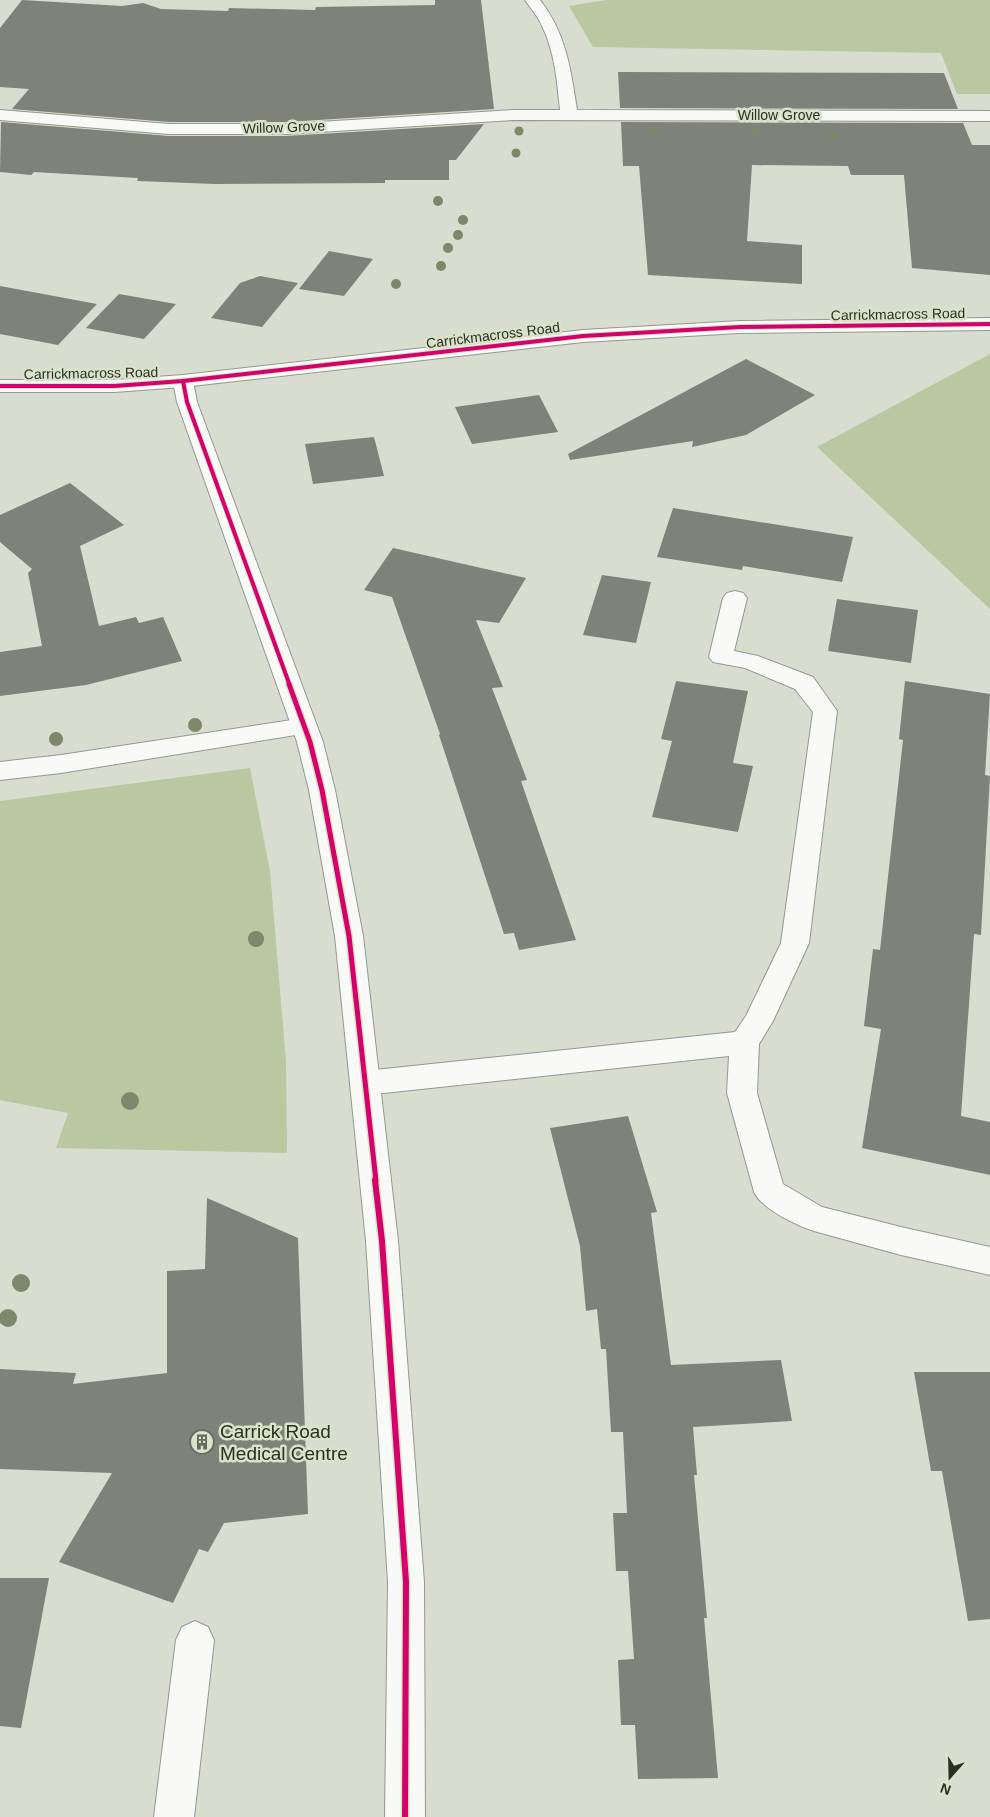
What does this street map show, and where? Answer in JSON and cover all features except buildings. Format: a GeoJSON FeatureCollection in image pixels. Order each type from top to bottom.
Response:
{"type":"FeatureCollection","features":[{"type":"Feature","properties":{"kind":"street"},"geometry":{"type":"LineString","coordinates":[[532,0],[544,13],[560,49],[568,115]]}},
{"type":"Feature","properties":{"kind":"street","name":"Willow Grove"},"geometry":{"type":"LineString","coordinates":[[0,115],[169,129],[286,129],[512,115],[990,116]]}},
{"type":"Feature","properties":{"kind":"street","name":"Carrickmacross Road"},"geometry":{"type":"LineString","coordinates":[[0,386],[114,386],[183,381],[583,336],[740,327],[990,324]]}},
{"type":"Feature","properties":{"kind":"street"},"geometry":{"type":"LineString","coordinates":[[183,381],[187,402],[304,726],[322,790],[349,936],[382,1241],[406,1582],[405,1817]]}},
{"type":"Feature","properties":{"kind":"street"},"geometry":{"type":"LineString","coordinates":[[735,598],[720,657],[750,661],[804,683],[825,711],[795,943],[758,1021],[744,1043],[742,1093],[770,1192],[814,1218],[901,1241],[990,1261]]}},
{"type":"Feature","properties":{"kind":"street"},"geometry":{"type":"LineString","coordinates":[[0,771],[61,764],[304,726]]}},
{"type":"Feature","properties":{"kind":"street"},"geometry":{"type":"LineString","coordinates":[[365,1083],[744,1043]]}},
{"type":"Feature","properties":{"kind":"street"},"geometry":{"type":"LineString","coordinates":[[174,1817],[194,1640]]}},
{"type":"Feature","properties":{"kind":"green space"},"geometry":{"type":"Polygon","coordinates":[[[607,0],[990,0],[990,94],[957,94],[941,53],[593,47],[569,6],[607,0]]]}},
{"type":"Feature","properties":{"kind":"green space"},"geometry":{"type":"Polygon","coordinates":[[[990,354],[990,609],[817,447],[990,354]]]}},
{"type":"Feature","properties":{"kind":"green space"},"geometry":{"type":"Polygon","coordinates":[[[250,768],[270,871],[286,1061],[287,1153],[56,1148],[68,1113],[0,1100],[0,801],[250,768]]]}},
{"type":"Feature","properties":{"kind":"cycle path"},"geometry":{"type":"LineString","coordinates":[[0,386],[114,386],[183,381],[583,336],[740,327],[990,324]]}},
{"type":"Feature","properties":{"kind":"cycle path"},"geometry":{"type":"LineString","coordinates":[[183,381],[187,402],[310,742],[322,790],[349,936],[382,1241],[406,1582],[405,1817]]}},
{"type":"Feature","properties":{"kind":"place","name":"Carrick Road Medical Centre"},"geometry":{"type":"Point","coordinates":[202,1442]}}]}
